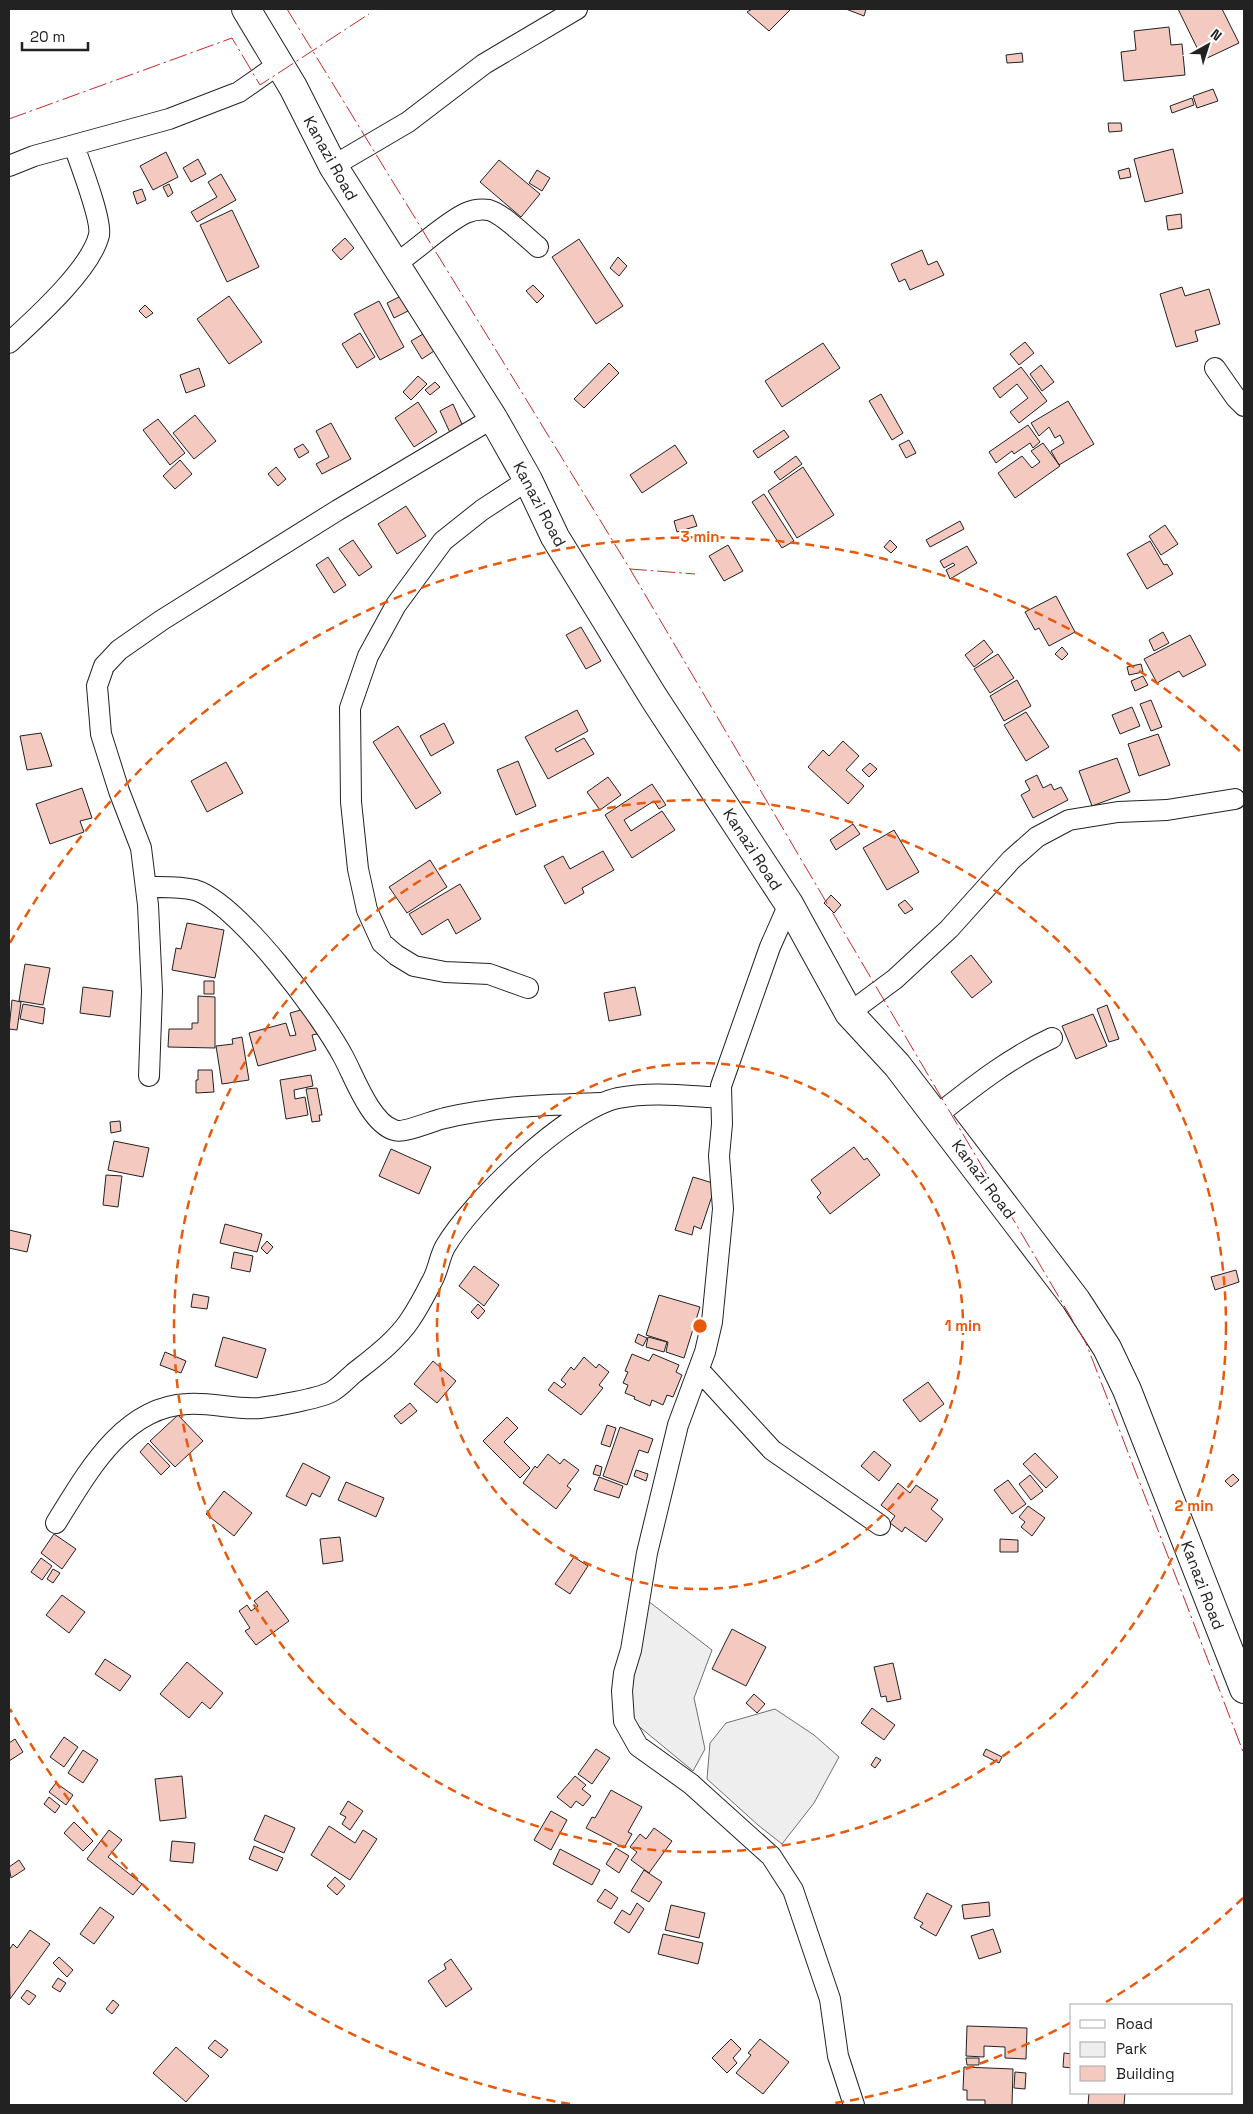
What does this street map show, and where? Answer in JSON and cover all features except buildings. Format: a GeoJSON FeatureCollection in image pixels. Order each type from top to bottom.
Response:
{"type":"FeatureCollection","features":[{"type":"Feature","properties":{"kind":"main road","name":"Kanazi Road"},"geometry":{"type":"LineString","coordinates":[[246,9],[293,87],[333,166],[394,265],[493,418],[528,480],[555,537],[654,698],[789,904],[849,1013],[897,1065],[1076,1300],[1107,1348],[1130,1399],[1244,1690]]}},
{"type":"Feature","properties":{"kind":"street"},"geometry":{"type":"LineString","coordinates":[[333,166],[408,122],[484,64],[577,9]]}},
{"type":"Feature","properties":{"kind":"street"},"geometry":{"type":"LineString","coordinates":[[13,161],[169,120],[239,92],[279,64]]}},
{"type":"Feature","properties":{"kind":"street"},"geometry":{"type":"LineString","coordinates":[[9,343],[79,272],[92,252],[99,233],[90,192],[74,146]]}},
{"type":"Feature","properties":{"kind":"street"},"geometry":{"type":"LineString","coordinates":[[394,265],[466,213],[480,210],[490,211],[501,218],[538,247]]}},
{"type":"Feature","properties":{"kind":"street"},"geometry":{"type":"LineString","coordinates":[[1215,368],[1236,398],[1244,406]]}},
{"type":"Feature","properties":{"kind":"street"},"geometry":{"type":"LineString","coordinates":[[149,1076],[152,991],[142,848],[119,792],[101,734],[97,686],[104,666],[119,650],[162,620],[338,510],[493,418]]}},
{"type":"Feature","properties":{"kind":"street"},"geometry":{"type":"LineString","coordinates":[[528,480],[482,510],[443,541],[396,605],[368,656],[350,708],[351,802],[358,869],[367,910],[382,943],[396,955],[414,966],[445,972],[489,974],[528,988]]}},
{"type":"Feature","properties":{"kind":"street"},"geometry":{"type":"LineString","coordinates":[[849,1013],[895,979],[949,929],[1011,860],[1037,837],[1069,820],[1118,812],[1166,810],[1235,799]]}},
{"type":"Feature","properties":{"kind":"street"},"geometry":{"type":"LineString","coordinates":[[146,887],[194,890],[214,899],[236,917],[294,984],[322,1023],[343,1055],[369,1106],[378,1120],[386,1127],[397,1132],[445,1118],[487,1111],[536,1106],[602,1103]]}},
{"type":"Feature","properties":{"kind":"street"},"geometry":{"type":"LineString","coordinates":[[789,904],[770,947],[721,1086],[719,1156],[723,1209],[712,1322],[699,1370],[678,1425],[647,1553],[631,1650],[624,1673],[622,1691],[624,1721],[638,1746],[691,1784],[771,1856],[793,1890],[830,1999],[838,2056],[854,2105]]}},
{"type":"Feature","properties":{"kind":"street"},"geometry":{"type":"LineString","coordinates":[[936,1116],[997,1069],[1026,1050],[1052,1038]]}},
{"type":"Feature","properties":{"kind":"street"},"geometry":{"type":"LineString","coordinates":[[56,1523],[101,1455],[120,1435],[139,1420],[163,1408],[187,1404],[248,1409],[276,1406],[330,1392],[377,1355],[409,1322],[433,1280],[444,1248],[480,1201],[542,1142],[588,1110],[618,1098],[652,1094],[721,1098]]}},
{"type":"Feature","properties":{"kind":"street"},"geometry":{"type":"LineString","coordinates":[[699,1370],[745,1423],[772,1450],[880,1525]]}},
{"type":"Feature","properties":{"kind":"green space"},"geometry":{"type":"Polygon","coordinates":[[[648,1601],[712,1650],[694,1698],[705,1749],[693,1771],[630,1719],[631,1662],[648,1601]]]}},
{"type":"Feature","properties":{"kind":"green space"},"geometry":{"type":"Polygon","coordinates":[[[775,1709],[814,1735],[839,1757],[814,1803],[782,1844],[707,1779],[710,1743],[726,1723],[775,1709]]]}},
{"type":"Feature","properties":{"kind":"power"},"geometry":{"type":"LineString","coordinates":[[287,9],[630,569],[695,574]]}},
{"type":"Feature","properties":{"kind":"power"},"geometry":{"type":"LineString","coordinates":[[9,119],[232,38],[260,85],[369,14]]}},
{"type":"Feature","properties":{"kind":"power"},"geometry":{"type":"LineString","coordinates":[[630,569],[1086,1343],[1244,1754]]}}]}
